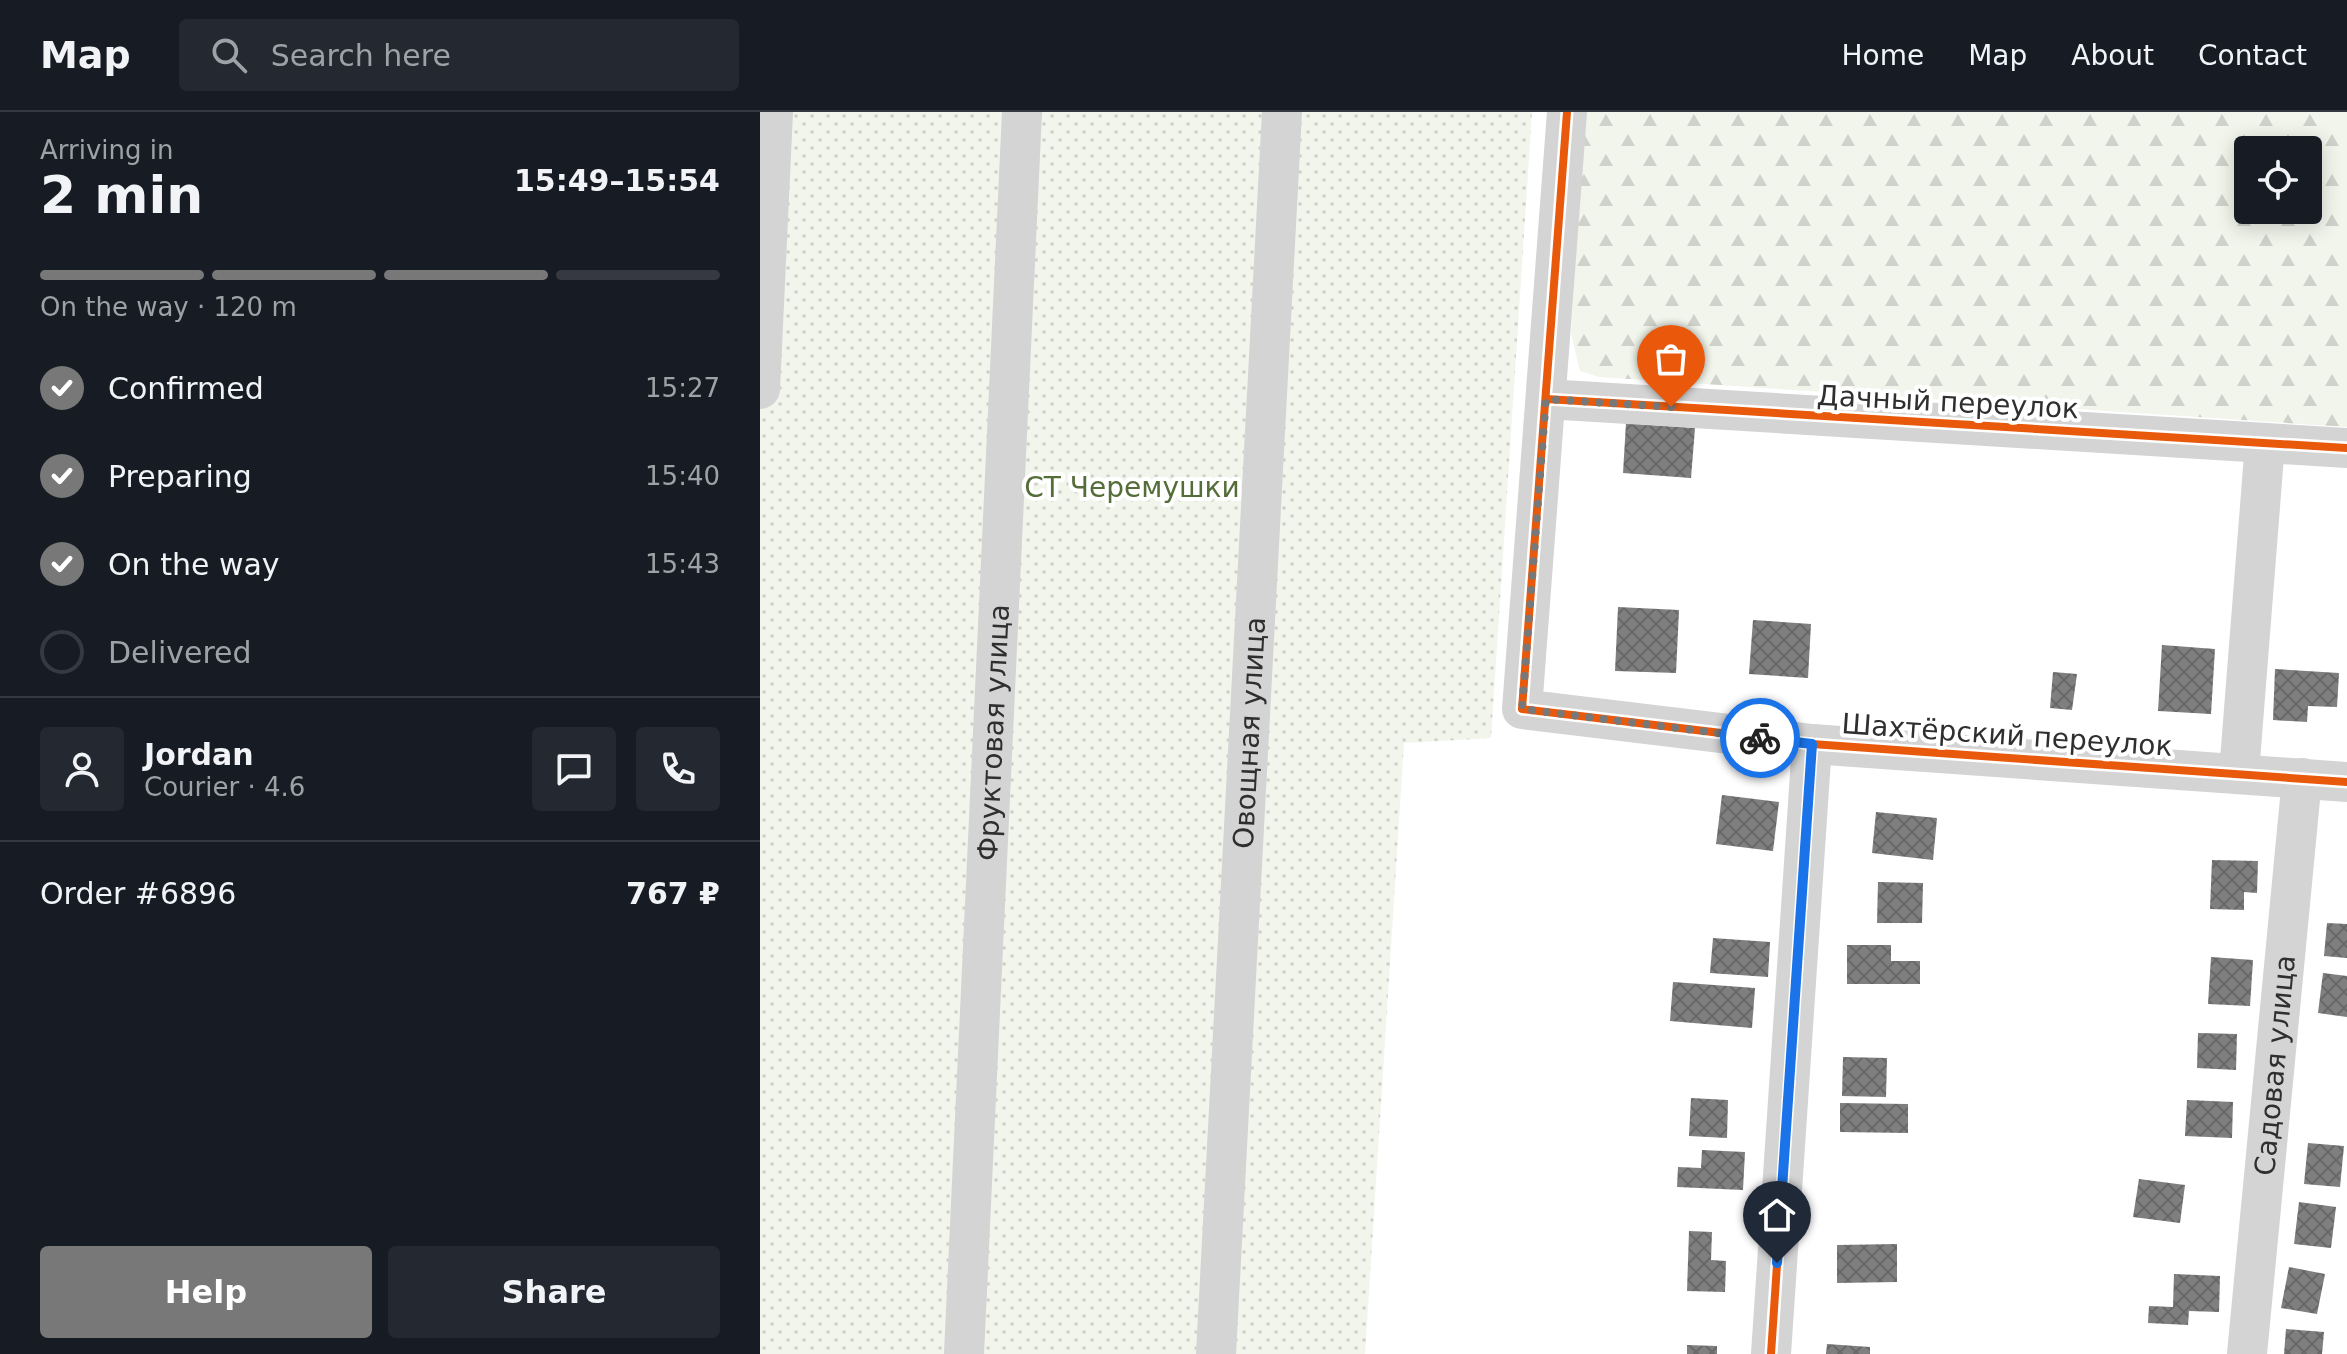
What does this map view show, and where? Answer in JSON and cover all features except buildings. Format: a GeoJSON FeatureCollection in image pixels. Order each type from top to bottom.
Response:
{"type":"FeatureCollection","features":[{"type":"Feature","properties":{"kind":"street"},"geometry":{"type":"LineString","coordinates":[[760,389],[773,112]]}},
{"type":"Feature","properties":{"kind":"street","name":"Фруктовая улица"},"geometry":{"type":"LineString","coordinates":[[964,1354],[1022,112]]}},
{"type":"Feature","properties":{"kind":"street","name":"Овощная улица"},"geometry":{"type":"LineString","coordinates":[[1216,1354],[1282,112]]}},
{"type":"Feature","properties":{"kind":"street"},"geometry":{"type":"LineString","coordinates":[[1546,399],[1567,112]]}},
{"type":"Feature","properties":{"kind":"street","name":"Дачный переулок"},"geometry":{"type":"LineString","coordinates":[[1546,399],[2347,448]]}},
{"type":"Feature","properties":{"kind":"street","name":"Шахтёрский переулок"},"geometry":{"type":"LineString","coordinates":[[1546,399],[1522,709],[1812,744],[2347,782]]}},
{"type":"Feature","properties":{"kind":"street"},"geometry":{"type":"LineString","coordinates":[[2239,773],[2265,443]]}},
{"type":"Feature","properties":{"kind":"street"},"geometry":{"type":"LineString","coordinates":[[1771,1354],[1812,744]]}},
{"type":"Feature","properties":{"kind":"street","name":"Садовая улица"},"geometry":{"type":"LineString","coordinates":[[2247,1354],[2302,778]]}},
{"type":"Feature","properties":{"kind":"green space","name":"СТ Черемушки"},"geometry":{"type":"Polygon","coordinates":[[[760,112],[1532,112],[1491,738],[1404,743],[1365,1354],[760,1354],[760,112]]]}},
{"type":"Feature","properties":{"kind":"green space"},"geometry":{"type":"Polygon","coordinates":[[[1585,112],[2347,112],[2347,427],[1599,377],[1580,371],[1571,333],[1585,112]]]}},
{"type":"Feature","properties":{"kind":"cycle path"},"geometry":{"type":"LineString","coordinates":[[1567,112],[1522,709],[1812,744],[2347,782]]}},
{"type":"Feature","properties":{"kind":"cycle path"},"geometry":{"type":"LineString","coordinates":[[1546,399],[2347,448]]}},
{"type":"Feature","properties":{"kind":"cycle path"},"geometry":{"type":"LineString","coordinates":[[1771,1354],[1812,744]]}},
{"type":"Feature","properties":{"kind":"way so far"},"geometry":{"type":"LineString","coordinates":[[1671,407],[1546,399],[1522,709],[1760,738]]}},
{"type":"Feature","properties":{"kind":"route"},"geometry":{"type":"LineString","coordinates":[[1760,738],[1812,744],[1777,1263]]}}]}
